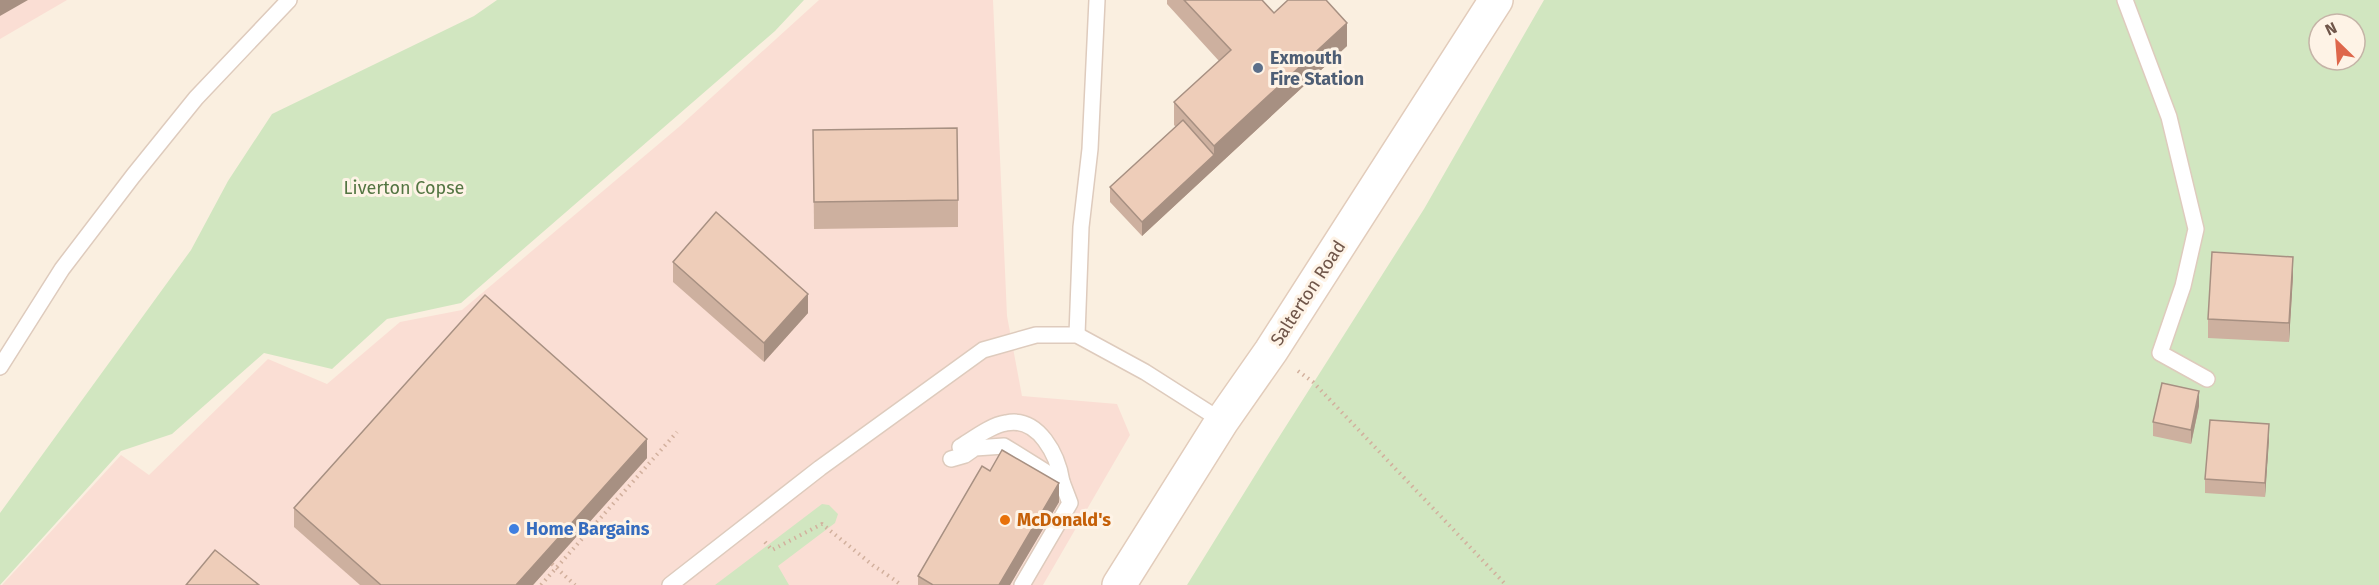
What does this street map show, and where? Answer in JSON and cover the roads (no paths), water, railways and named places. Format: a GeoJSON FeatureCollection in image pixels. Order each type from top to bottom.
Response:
{"type":"FeatureCollection","features":[{"type":"Feature","properties":{"kind":"main road","name":"Salterton Road"},"geometry":{"type":"LineString","coordinates":[[1119,585],[1222,421],[1271,351],[1496,0]]}},
{"type":"Feature","properties":{"kind":"lane"},"geometry":{"type":"LineString","coordinates":[[0,367],[62,269],[133,176],[196,98],[289,0]]}},
{"type":"Feature","properties":{"kind":"lane"},"geometry":{"type":"LineString","coordinates":[[1077,335],[1081,227],[1090,149],[1097,0]]}},
{"type":"Feature","properties":{"kind":"lane"},"geometry":{"type":"LineString","coordinates":[[2125,0],[2169,117],[2196,229],[2183,286],[2160,353],[2207,379]]}},
{"type":"Feature","properties":{"kind":"lane"},"geometry":{"type":"LineString","coordinates":[[670,585],[819,468],[983,350],[1036,334],[1077,335],[1145,372],[1222,421]]}},
{"type":"Feature","properties":{"kind":"lane"},"geometry":{"type":"LineString","coordinates":[[1022,585],[1070,502],[1062,482],[1059,466],[1047,441],[1026,424],[1006,422],[960,447],[951,459],[965,455],[975,448],[1004,446],[1062,482]]}},
{"type":"Feature","properties":{"kind":"place","name":"Exmouth Fire Station"},"geometry":{"type":"Point","coordinates":[1258,68]}},
{"type":"Feature","properties":{"kind":"place","name":"McDonald's"},"geometry":{"type":"Point","coordinates":[1005,520]}},
{"type":"Feature","properties":{"kind":"place","name":"Home Bargains"},"geometry":{"type":"Point","coordinates":[514,529]}},
{"type":"Feature","properties":{"kind":"park label","name":"Liverton Copse"},"geometry":{"type":"Point","coordinates":[404,188]}}]}
